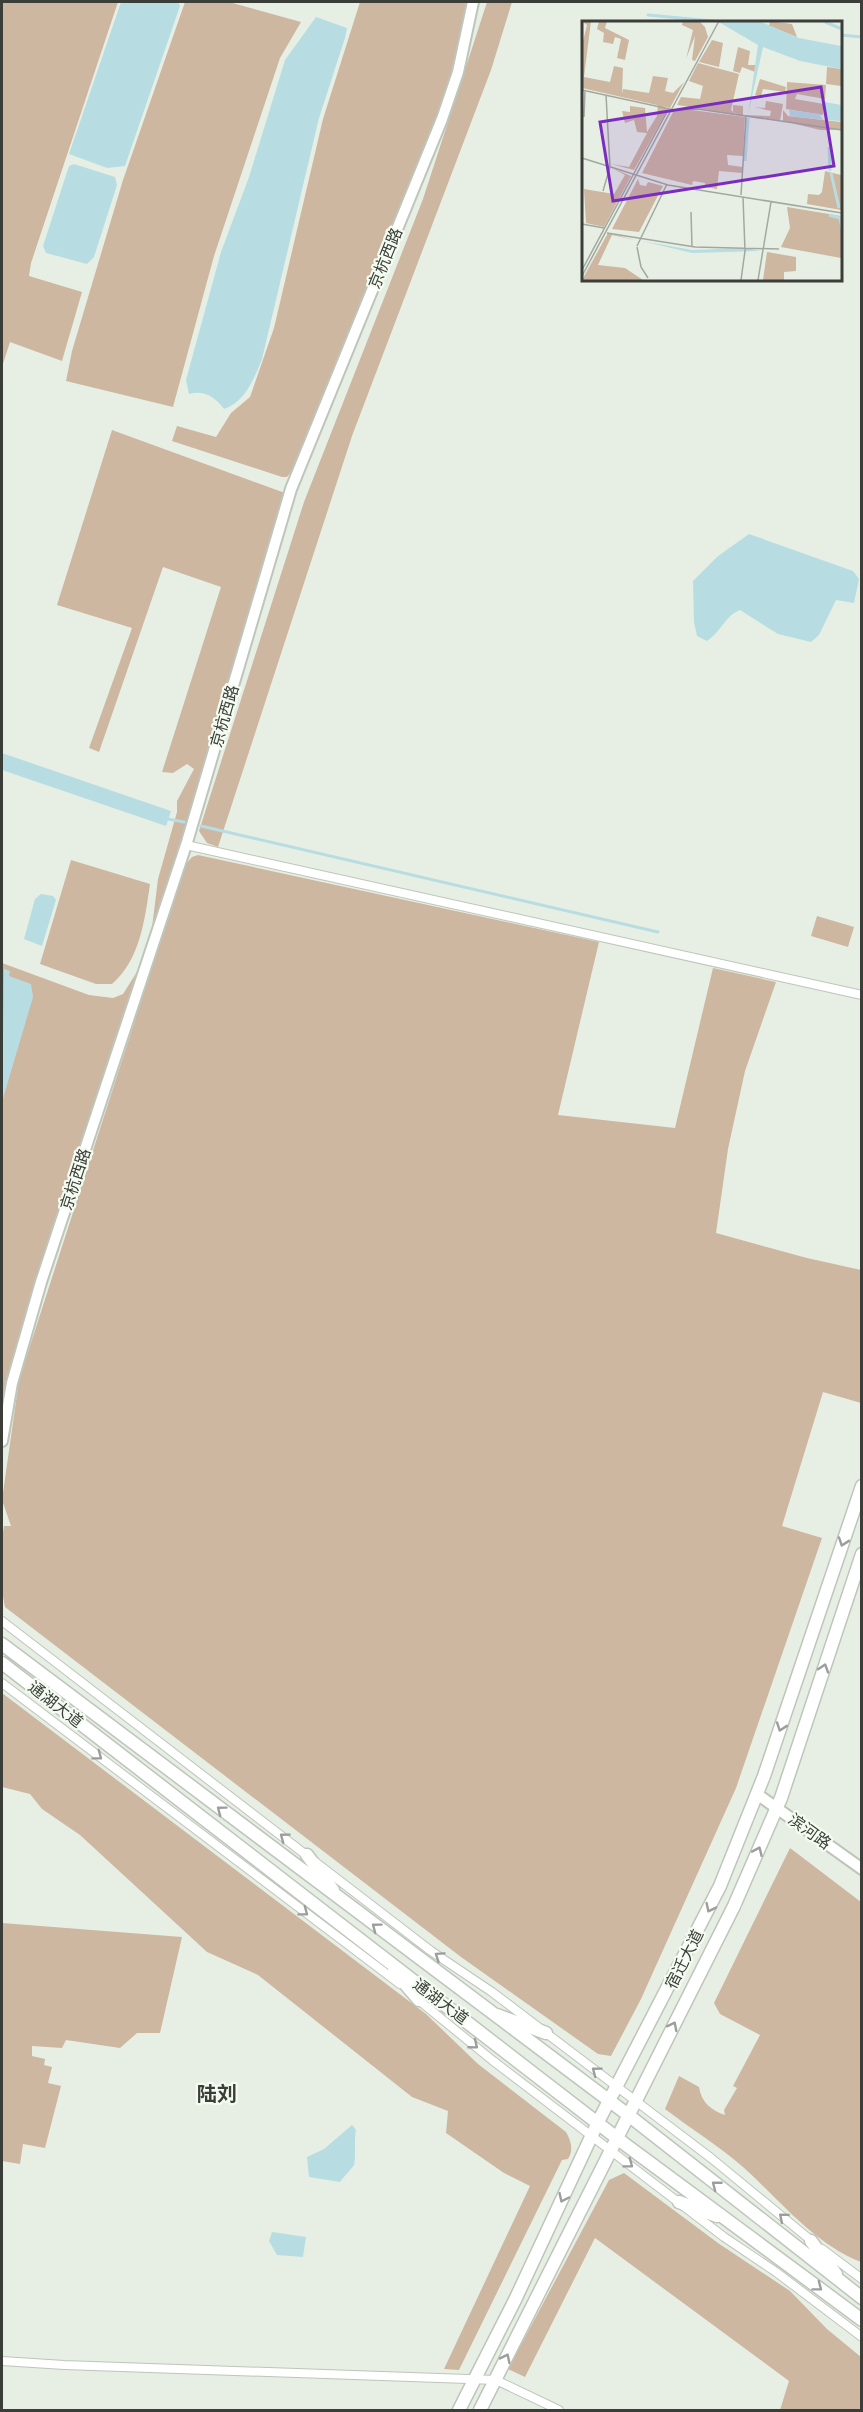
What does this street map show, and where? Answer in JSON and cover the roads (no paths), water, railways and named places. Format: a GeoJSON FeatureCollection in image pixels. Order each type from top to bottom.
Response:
{"type":"FeatureCollection","features":[{"type":"Feature","properties":{"kind":"main road","name":"京杭西路"},"geometry":{"type":"LineString","coordinates":[[2,1441],[12,1383],[41,1282],[186,845],[291,489],[442,118],[458,72],[473,2]]}},
{"type":"Feature","properties":{"kind":"main road","name":"宿迁大道"},"geometry":{"type":"LineString","coordinates":[[459,2410],[598,2122],[720,1886],[758,1794],[861,1486]]}},
{"type":"Feature","properties":{"kind":"main road","name":"宿迁大道"},"geometry":{"type":"LineString","coordinates":[[480,2410],[627,2114],[734,1906],[777,1807],[861,1554]]}},
{"type":"Feature","properties":{"kind":"main road","name":"通湖大道"},"geometry":{"type":"LineString","coordinates":[[2,1644],[627,2114],[861,2298]]}},
{"type":"Feature","properties":{"kind":"main road","name":"通湖大道"},"geometry":{"type":"LineString","coordinates":[[2,1663],[616,2137],[861,2320]]}},
{"type":"Feature","properties":{"kind":"main road","name":"滨河路"},"geometry":{"type":"LineString","coordinates":[[758,1794],[861,1869]]}},
{"type":"Feature","properties":{"kind":"main road"},"geometry":{"type":"LineString","coordinates":[[307,1855],[344,1902]]}},
{"type":"Feature","properties":{"kind":"main road"},"geometry":{"type":"LineString","coordinates":[[382,1956],[419,2000]]}},
{"type":"Feature","properties":{"kind":"main road"},"geometry":{"type":"LineString","coordinates":[[489,2012],[546,2033]]}},
{"type":"Feature","properties":{"kind":"main road"},"geometry":{"type":"LineString","coordinates":[[538,2075],[547,2073],[550,2058]]}},
{"type":"Feature","properties":{"kind":"main road"},"geometry":{"type":"LineString","coordinates":[[676,2182],[671,2171],[673,2163],[681,2162],[692,2166]]}},
{"type":"Feature","properties":{"kind":"main road"},"geometry":{"type":"LineString","coordinates":[[679,2202],[728,2220]]}},
{"type":"Feature","properties":{"kind":"main road"},"geometry":{"type":"LineString","coordinates":[[811,2241],[844,2284]]}},
{"type":"Feature","properties":{"kind":"street"},"geometry":{"type":"LineString","coordinates":[[186,845],[861,995]]}},
{"type":"Feature","properties":{"kind":"street"},"geometry":{"type":"LineString","coordinates":[[2,1621],[431,1951],[546,2033],[711,2158],[811,2241],[861,2279]]}},
{"type":"Feature","properties":{"kind":"street"},"geometry":{"type":"LineString","coordinates":[[2,1683],[419,2000],[724,2237],[776,2272],[861,2337]]}},
{"type":"Feature","properties":{"kind":"street"},"geometry":{"type":"LineString","coordinates":[[2,2361],[496,2380],[559,2410]]}},
{"type":"Feature","properties":{"kind":"water"},"geometry":{"type":"Polygon","coordinates":[[[121,2],[178,2],[180,6],[125,166],[107,168],[69,154],[121,2]]]}},
{"type":"Feature","properties":{"kind":"water"},"geometry":{"type":"Polygon","coordinates":[[[316,17],[347,28],[345,38],[319,118],[262,359],[252,382],[243,395],[238,401],[224,409],[209,396],[200,393],[189,394],[186,380],[221,252],[249,177],[285,60],[316,17]]]}},
{"type":"Feature","properties":{"kind":"water"},"geometry":{"type":"Polygon","coordinates":[[[74,164],[115,177],[117,185],[94,257],[87,264],[46,253],[43,246],[69,166],[74,164]]]}},
{"type":"Feature","properties":{"kind":"water"},"geometry":{"type":"Polygon","coordinates":[[[749,534],[853,571],[859,579],[854,603],[836,600],[819,635],[811,642],[778,634],[740,610],[730,616],[707,641],[697,636],[694,622],[693,581],[718,556],[749,534]]]}},
{"type":"Feature","properties":{"kind":"water"},"geometry":{"type":"Polygon","coordinates":[[[2,753],[171,811],[166,826],[2,770],[2,753]]]}},
{"type":"Feature","properties":{"kind":"water"},"geometry":{"type":"Polygon","coordinates":[[[41,894],[53,896],[56,900],[42,946],[24,939],[35,899],[41,894]]]}},
{"type":"Feature","properties":{"kind":"water"},"geometry":{"type":"Polygon","coordinates":[[[4,969],[10,971],[9,976],[31,984],[33,997],[2,1102],[4,969]]]}},
{"type":"Feature","properties":{"kind":"water"},"geometry":{"type":"Polygon","coordinates":[[[352,2125],[356,2130],[355,2163],[351,2169],[340,2182],[309,2177],[307,2157],[324,2149],[352,2125]]]}},
{"type":"Feature","properties":{"kind":"water"},"geometry":{"type":"Polygon","coordinates":[[[272,2232],[306,2237],[303,2257],[277,2255],[269,2241],[272,2232]]]}},
{"type":"Feature","properties":{"kind":"waterway"},"geometry":{"type":"LineString","coordinates":[[648,15],[712,21]]}},
{"type":"Feature","properties":{"kind":"waterway"},"geometry":{"type":"LineString","coordinates":[[842,35],[862,37]]}},
{"type":"Feature","properties":{"kind":"waterway"},"geometry":{"type":"LineString","coordinates":[[168,819],[184,822]]}},
{"type":"Feature","properties":{"kind":"waterway"},"geometry":{"type":"LineString","coordinates":[[201,826],[658,932]]}},
{"type":"Feature","properties":{"kind":"district","name":"陆刘"},"geometry":{"type":"Point","coordinates":[217,2093]}}]}
